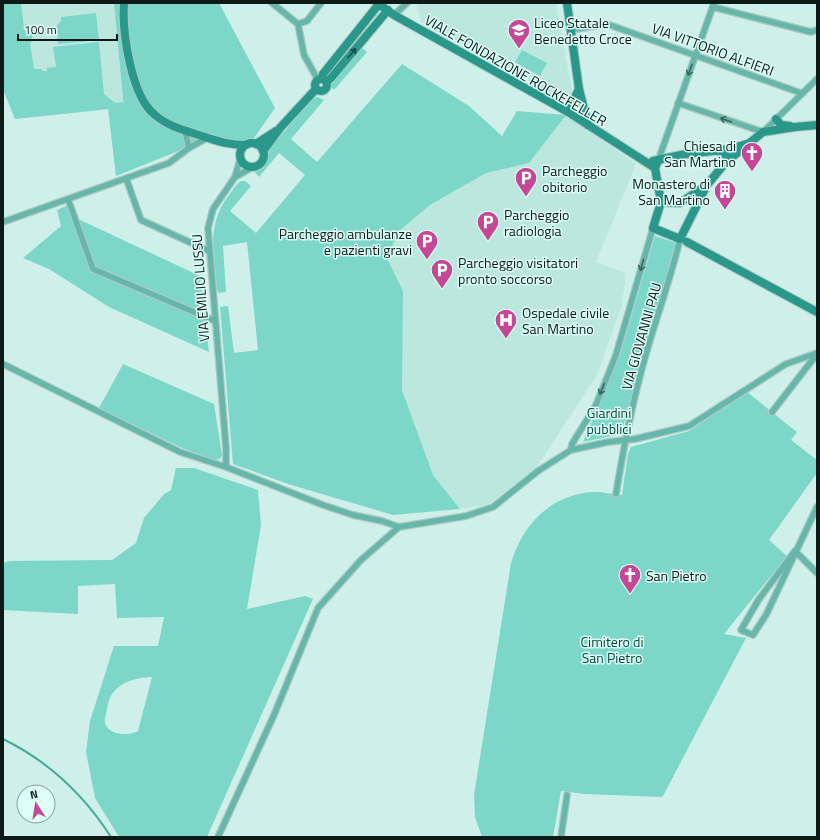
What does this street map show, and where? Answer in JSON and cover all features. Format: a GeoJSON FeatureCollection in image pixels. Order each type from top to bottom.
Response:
{"type":"FeatureCollection","features":[{"type":"Feature","properties":{"kind":"street"},"geometry":{"type":"LineString","coordinates":[[228,145],[240,158],[244,165],[251,168],[258,166],[263,161],[264,151],[280,128],[316,89],[319,91],[325,90],[326,87],[304,55],[298,24],[272,3]]}},
{"type":"Feature","properties":{"kind":"street"},"geometry":{"type":"LineString","coordinates":[[298,24],[308,21],[321,3]]}},
{"type":"Feature","properties":{"kind":"street"},"geometry":{"type":"LineString","coordinates":[[322,80],[331,78],[391,13],[407,3]]}},
{"type":"Feature","properties":{"kind":"street"},"geometry":{"type":"LineString","coordinates":[[567,3],[579,89],[588,125]]}},
{"type":"Feature","properties":{"kind":"street"},"geometry":{"type":"LineString","coordinates":[[123,4],[129,62],[133,80],[153,114],[164,122],[185,131],[228,145],[256,144],[280,128]]}},
{"type":"Feature","properties":{"kind":"street"},"geometry":{"type":"LineString","coordinates":[[322,80],[323,74],[378,4]]}},
{"type":"Feature","properties":{"kind":"street","name":"VIALE FONDAZIONE ROCKEFELLER"},"geometry":{"type":"LineString","coordinates":[[378,4],[391,13],[568,112],[644,160],[656,165],[686,154],[717,151],[750,143]]}},
{"type":"Feature","properties":{"kind":"street"},"geometry":{"type":"LineString","coordinates":[[571,450],[572,444],[596,405],[616,355],[661,202],[656,165],[713,5],[811,32],[817,30]]}},
{"type":"Feature","properties":{"kind":"street","name":"VIA VITTORIO ALFIERI"},"geometry":{"type":"LineString","coordinates":[[571,30],[607,24],[802,93]]}},
{"type":"Feature","properties":{"kind":"street"},"geometry":{"type":"LineString","coordinates":[[683,241],[707,185],[725,163],[763,132],[817,79]]}},
{"type":"Feature","properties":{"kind":"street"},"geometry":{"type":"LineString","coordinates":[[568,112],[579,89]]}},
{"type":"Feature","properties":{"kind":"street"},"geometry":{"type":"LineString","coordinates":[[678,103],[763,132],[817,125]]}},
{"type":"Feature","properties":{"kind":"street"},"geometry":{"type":"LineString","coordinates":[[776,120],[781,125],[795,127]]}},
{"type":"Feature","properties":{"kind":"street"},"geometry":{"type":"LineString","coordinates":[[185,131],[188,148]]}},
{"type":"Feature","properties":{"kind":"street"},"geometry":{"type":"LineString","coordinates":[[3,222],[169,163],[188,148],[207,138]]}},
{"type":"Feature","properties":{"kind":"street"},"geometry":{"type":"LineString","coordinates":[[256,144],[264,151]]}},
{"type":"Feature","properties":{"kind":"street"},"geometry":{"type":"LineString","coordinates":[[240,158],[241,150],[246,145]]}},
{"type":"Feature","properties":{"kind":"street"},"geometry":{"type":"LineString","coordinates":[[717,151],[722,151],[726,154],[727,158],[725,163]]}},
{"type":"Feature","properties":{"kind":"street","name":"VIA EMILIO LUSSU"},"geometry":{"type":"LineString","coordinates":[[226,467],[226,448],[207,239],[209,217],[217,201],[235,177],[240,158]]}},
{"type":"Feature","properties":{"kind":"street","name":"VIA EMILIO LUSSU"},"geometry":{"type":"LineString","coordinates":[[235,177],[251,168]]}},
{"type":"Feature","properties":{"kind":"street"},"geometry":{"type":"LineString","coordinates":[[126,178],[141,220],[209,252]]}},
{"type":"Feature","properties":{"kind":"street"},"geometry":{"type":"LineString","coordinates":[[661,202],[680,203],[707,185]]}},
{"type":"Feature","properties":{"kind":"street"},"geometry":{"type":"LineString","coordinates":[[68,199],[93,269],[215,321]]}},
{"type":"Feature","properties":{"kind":"street"},"geometry":{"type":"LineString","coordinates":[[653,228],[683,241],[817,312]]}},
{"type":"Feature","properties":{"kind":"street","name":"VIA GIOVANNI PAU"},"geometry":{"type":"LineString","coordinates":[[616,494],[625,440],[642,366],[683,241]]}},
{"type":"Feature","properties":{"kind":"street"},"geometry":{"type":"LineString","coordinates":[[3,364],[180,452],[226,467],[352,515],[382,521],[399,527],[466,516],[494,507],[538,471],[571,450],[689,426],[786,364],[817,353]]}},
{"type":"Feature","properties":{"kind":"street"},"geometry":{"type":"LineString","coordinates":[[772,412],[817,353]]}},
{"type":"Feature","properties":{"kind":"street"},"geometry":{"type":"LineString","coordinates":[[795,551],[759,599],[741,630],[753,634],[762,622],[817,507]]}},
{"type":"Feature","properties":{"kind":"street"},"geometry":{"type":"LineString","coordinates":[[218,837],[274,715],[318,608],[361,560],[399,527]]}},
{"type":"Feature","properties":{"kind":"street"},"geometry":{"type":"LineString","coordinates":[[795,551],[817,573]]}},
{"type":"Feature","properties":{"kind":"street"},"geometry":{"type":"LineString","coordinates":[[561,837],[568,795]]}},
{"type":"Feature","properties":{"kind":"shaded area"},"geometry":{"type":"Polygon","coordinates":[[[3,3],[114,3],[125,108],[15,119],[3,89],[3,3]]]}},
{"type":"Feature","properties":{"kind":"shaded area","name":"Liceo Statale Benedetto Croce"},"geometry":{"type":"Polygon","coordinates":[[[556,3],[573,96],[565,102],[529,82],[527,78],[421,22],[416,4],[556,3]]]}},
{"type":"Feature","properties":{"kind":"shaded area","name":"Ospedale civile San Martino"},"geometry":{"type":"Polygon","coordinates":[[[566,115],[636,164],[596,262],[626,273],[622,305],[597,375],[536,468],[487,505],[460,509],[433,475],[402,390],[403,291],[387,258],[399,231],[430,205],[486,173],[529,163],[566,115]]]}},
{"type":"Feature","properties":{"kind":"green space"},"geometry":{"type":"Polygon","coordinates":[[[3,3],[21,3],[24,28],[32,28],[32,42],[30,43],[34,69],[42,69],[42,71],[47,71],[47,68],[56,67],[53,47],[99,42],[104,94],[115,103],[123,102],[124,108],[114,3],[219,3],[275,108],[249,145],[229,141],[201,142],[116,176],[108,109],[15,119],[3,89],[3,3]]]}},
{"type":"Feature","properties":{"kind":"green space"},"geometry":{"type":"Polygon","coordinates":[[[96,13],[99,40],[58,44],[57,25],[61,21],[61,17],[96,13]]]}},
{"type":"Feature","properties":{"kind":"green space"},"geometry":{"type":"Polygon","coordinates":[[[362,48],[367,52],[334,90],[331,84],[362,48]]]}},
{"type":"Feature","properties":{"kind":"green space"},"geometry":{"type":"Polygon","coordinates":[[[522,50],[547,63],[540,76],[515,62],[522,50]]]}},
{"type":"Feature","properties":{"kind":"green space"},"geometry":{"type":"Polygon","coordinates":[[[402,64],[469,106],[502,136],[517,111],[566,115],[529,163],[486,173],[430,205],[399,231],[387,258],[403,291],[402,390],[433,475],[460,509],[393,515],[288,484],[233,464],[220,307],[228,306],[234,353],[258,350],[247,242],[223,246],[226,292],[219,293],[217,289],[213,240],[217,217],[222,206],[239,182],[245,181],[251,186],[230,211],[256,233],[305,175],[279,153],[259,177],[252,169],[312,99],[318,97],[324,100],[291,139],[317,162],[402,64]]]}},
{"type":"Feature","properties":{"kind":"green space"},"geometry":{"type":"Polygon","coordinates":[[[71,204],[76,218],[200,276],[209,352],[109,307],[49,269],[23,258],[61,226],[57,210],[71,204]]]}},
{"type":"Feature","properties":{"kind":"green space","name":"Giardini pubblici"},"geometry":{"type":"Polygon","coordinates":[[[655,236],[676,243],[669,274],[652,325],[621,434],[583,442],[620,355],[655,236]]]}},
{"type":"Feature","properties":{"kind":"green space"},"geometry":{"type":"Polygon","coordinates":[[[123,364],[214,404],[222,455],[220,459],[215,460],[182,448],[99,408],[123,364]]]}},
{"type":"Feature","properties":{"kind":"green space","name":"Cimitero di San Pietro"},"geometry":{"type":"Polygon","coordinates":[[[747,392],[797,432],[791,440],[817,460],[817,473],[769,540],[787,556],[724,634],[746,638],[664,794],[662,797],[584,794],[561,791],[553,837],[482,837],[475,817],[474,795],[511,563],[523,536],[531,524],[541,514],[552,505],[565,498],[594,492],[622,495],[628,454],[631,447],[689,431],[747,392]]]}},
{"type":"Feature","properties":{"kind":"green space"},"geometry":{"type":"Polygon","coordinates":[[[176,468],[194,468],[258,490],[261,525],[247,609],[305,596],[313,599],[207,837],[119,837],[95,798],[86,752],[90,721],[114,646],[158,646],[164,617],[117,618],[115,584],[78,586],[78,614],[3,610],[3,563],[10,561],[112,560],[136,543],[144,518],[164,494],[171,490],[176,468]],[[152,677],[136,679],[122,685],[116,689],[109,702],[105,720],[107,727],[115,733],[120,734],[130,734],[138,731],[152,677]]]}},
{"type":"Feature","properties":{"kind":"waterway"},"geometry":{"type":"LineString","coordinates":[[3,739],[35,758],[64,780],[89,807],[111,837]]}},
{"type":"Feature","properties":{"kind":"place","name":"Liceo Statale Benedetto Croce"},"geometry":{"type":"Point","coordinates":[519,50]}},
{"type":"Feature","properties":{"kind":"place","name":"Chiesa di San Martino"},"geometry":{"type":"Point","coordinates":[752,172]}},
{"type":"Feature","properties":{"kind":"place","name":"Parcheggio obitorio"},"geometry":{"type":"Point","coordinates":[526,198]}},
{"type":"Feature","properties":{"kind":"place","name":"Monastero di San Martino"},"geometry":{"type":"Point","coordinates":[725,210]}},
{"type":"Feature","properties":{"kind":"place","name":"Parcheggio radiologia"},"geometry":{"type":"Point","coordinates":[488,242]}},
{"type":"Feature","properties":{"kind":"place","name":"Parcheggio ambulanze e pazienti gravi"},"geometry":{"type":"Point","coordinates":[427,260]}},
{"type":"Feature","properties":{"kind":"place","name":"Parcheggio visitatori pronto soccorso"},"geometry":{"type":"Point","coordinates":[442,290]}},
{"type":"Feature","properties":{"kind":"place","name":"Ospedale civile San Martino"},"geometry":{"type":"Point","coordinates":[506,340]}},
{"type":"Feature","properties":{"kind":"place","name":"San Pietro"},"geometry":{"type":"Point","coordinates":[630,594]}}]}
